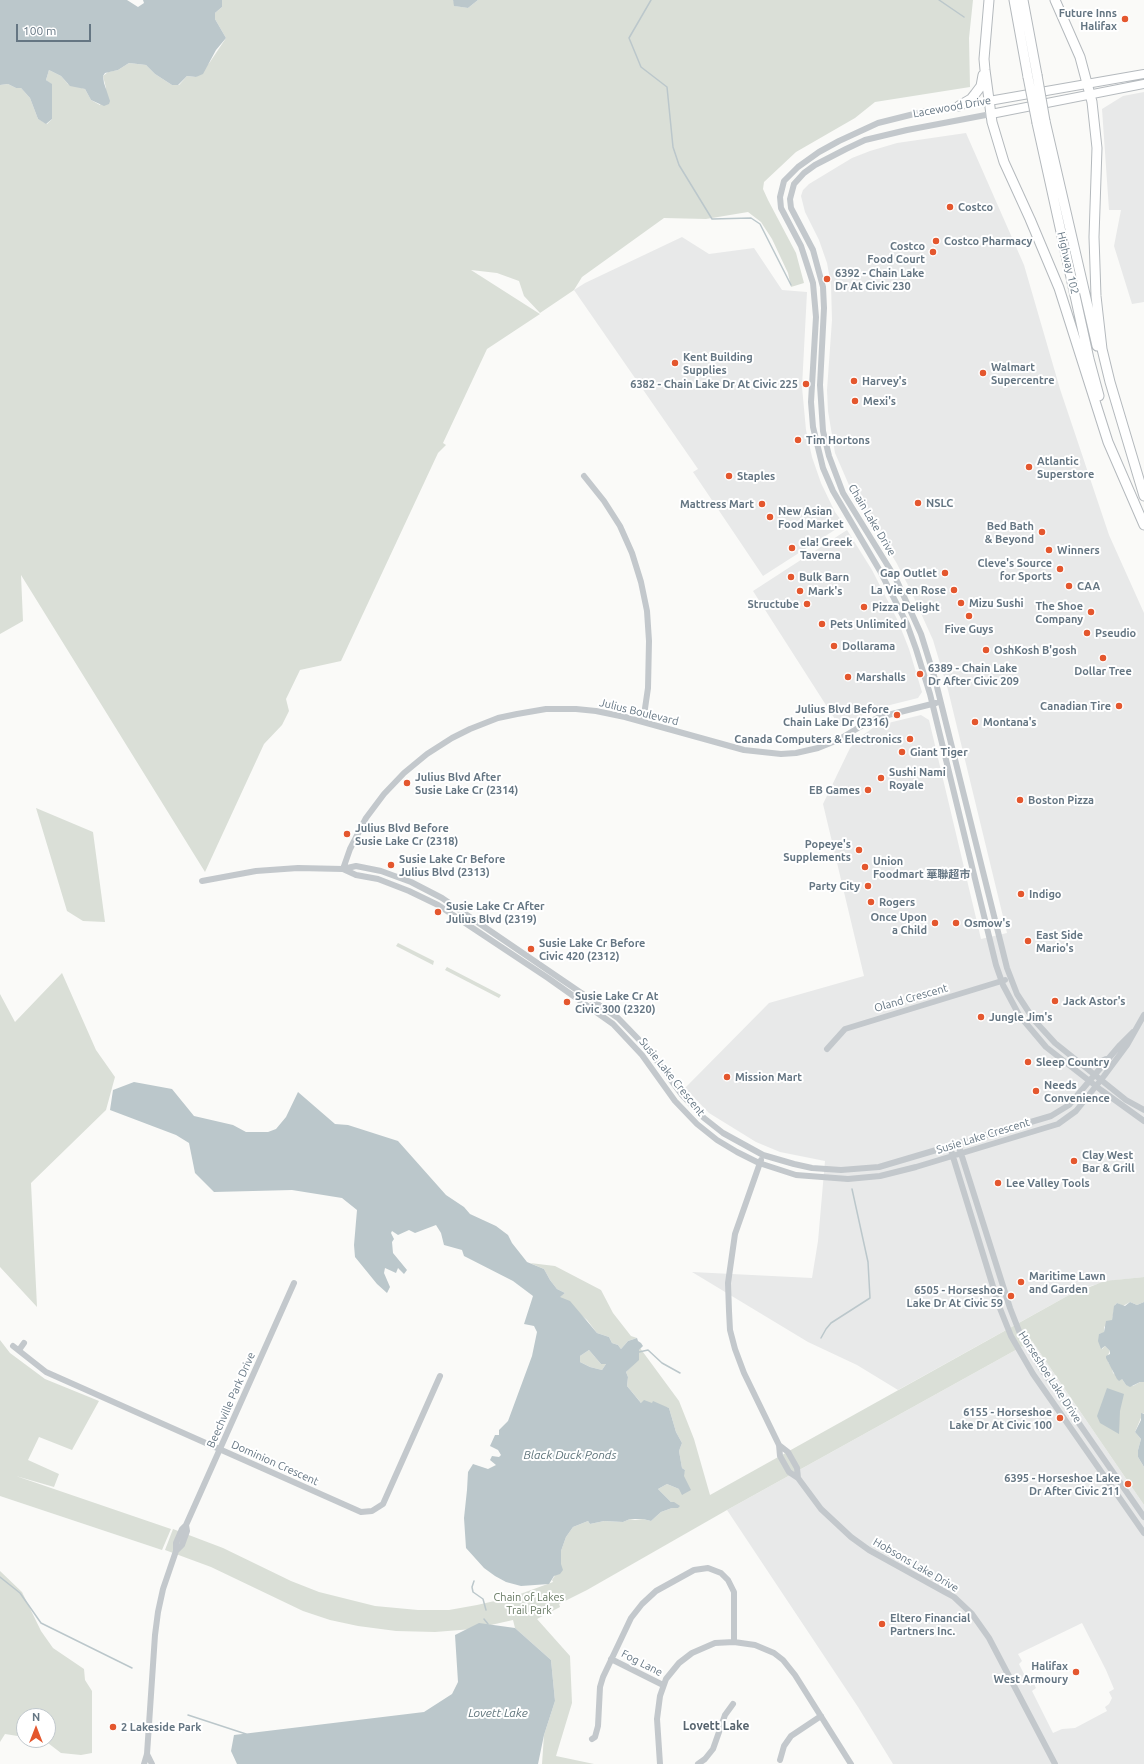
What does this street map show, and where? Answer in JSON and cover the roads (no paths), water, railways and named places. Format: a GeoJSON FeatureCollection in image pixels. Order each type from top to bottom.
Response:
{"type":"FeatureCollection","features":[{"type":"Feature","properties":{"kind":"highway"},"geometry":{"type":"LineString","coordinates":[[989,0],[984,59],[985,70],[991,114],[1004,162],[1059,288],[1108,442],[1144,525]]}},
{"type":"Feature","properties":{"kind":"highway","name":"Highway 102"},"geometry":{"type":"LineString","coordinates":[[1014,0],[1032,76],[1088,360],[1117,452],[1144,521]]}},
{"type":"Feature","properties":{"kind":"highway","name":"Highway 102"},"geometry":{"type":"LineString","coordinates":[[1023,0],[1032,76]]}},
{"type":"Feature","properties":{"kind":"highway"},"geometry":{"type":"LineString","coordinates":[[1055,0],[1080,57],[1088,84],[1096,128],[1098,148],[1094,237],[1096,296],[1102,349],[1110,382],[1144,496]]}},
{"type":"Feature","properties":{"kind":"highway"},"geometry":{"type":"LineString","coordinates":[[959,106],[971,99],[981,86],[985,70]]}},
{"type":"Feature","properties":{"kind":"highway","name":"Highway 102"},"geometry":{"type":"LineString","coordinates":[[1041,122],[1099,357],[1144,496]]}},
{"type":"Feature","properties":{"kind":"main road","name":"Lacewood Drive"},"geometry":{"type":"LineString","coordinates":[[989,101],[1144,74]]}},
{"type":"Feature","properties":{"kind":"main road","name":"Lacewood Drive"},"geometry":{"type":"LineString","coordinates":[[991,114],[1144,84]]}},
{"type":"Feature","properties":{"kind":"street","name":"Lacewood Drive"},"geometry":{"type":"LineString","coordinates":[[781,188],[789,174],[798,167],[819,152],[859,131],[895,118],[989,101]]}},
{"type":"Feature","properties":{"kind":"street","name":"Lacewood Drive"},"geometry":{"type":"LineString","coordinates":[[794,184],[804,173],[829,157],[865,140],[901,131],[991,114]]}},
{"type":"Feature","properties":{"kind":"street","name":"Chain Lake Drive"},"geometry":{"type":"LineString","coordinates":[[794,184],[790,199],[791,208],[814,250],[823,287],[824,308],[820,404],[823,431],[829,456],[847,499],[907,601],[928,656],[941,702],[1010,979],[1021,1002],[1040,1029],[1055,1043],[1126,1100],[1144,1110]]}},
{"type":"Feature","properties":{"kind":"street","name":"Chain Lake Drive"},"geometry":{"type":"LineString","coordinates":[[781,188],[781,208],[801,246],[813,283],[816,317],[812,385],[812,415],[816,443],[823,468],[839,503],[880,571],[907,624],[924,672],[992,951],[1002,981],[1019,1015],[1033,1034],[1054,1054],[1144,1121]]}},
{"type":"Feature","properties":{"kind":"street"},"geometry":{"type":"LineString","coordinates":[[584,476],[604,501],[620,526],[632,553],[642,587],[647,611],[649,641],[648,688],[643,722]]}},
{"type":"Feature","properties":{"kind":"street","name":"Julius Boulevard"},"geometry":{"type":"LineString","coordinates":[[343,869],[350,849],[361,827],[390,787],[427,754],[461,733],[498,718],[546,709],[596,711],[643,722],[744,750],[766,754],[788,754],[810,750],[832,743],[863,725],[890,714],[941,702]]}},
{"type":"Feature","properties":{"kind":"street"},"geometry":{"type":"LineString","coordinates":[[966,840],[974,838]]}},
{"type":"Feature","properties":{"kind":"street","name":"Susie Lake Crescent"},"geometry":{"type":"LineString","coordinates":[[202,881],[256,871],[298,868],[343,869],[356,866],[381,871],[411,882],[442,898],[618,1018],[648,1049],[682,1095],[704,1118],[723,1133],[763,1155],[812,1168],[853,1170],[885,1166],[1054,1115],[1069,1104],[1133,1032]]}},
{"type":"Feature","properties":{"kind":"street","name":"Susie Lake Crescent"},"geometry":{"type":"LineString","coordinates":[[343,869],[356,875],[378,879],[409,890],[438,905],[548,978],[613,1024],[642,1055],[675,1101],[697,1124],[717,1140],[759,1164],[796,1175],[848,1179],[880,1176],[953,1156],[1058,1124],[1076,1111],[1127,1045],[1133,1032]]}},
{"type":"Feature","properties":{"kind":"street","name":"Oland Crescent"},"geometry":{"type":"LineString","coordinates":[[827,1049],[845,1029],[1010,979]]}},
{"type":"Feature","properties":{"kind":"street"},"geometry":{"type":"LineString","coordinates":[[1133,1032],[1144,1015]]}},
{"type":"Feature","properties":{"kind":"street"},"geometry":{"type":"LineString","coordinates":[[1080,1063],[1089,1065],[1098,1063],[1111,1056]]}},
{"type":"Feature","properties":{"kind":"street","name":"Horseshoe Lake Drive"},"geometry":{"type":"LineString","coordinates":[[958,1144],[1010,1308],[1019,1331],[1042,1370],[1144,1517]]}},
{"type":"Feature","properties":{"kind":"street","name":"Horseshoe Lake Drive"},"geometry":{"type":"LineString","coordinates":[[950,1147],[999,1306],[1011,1336],[1033,1374],[1144,1533]]}},
{"type":"Feature","properties":{"kind":"street","name":"Hobsons Lake Drive"},"geometry":{"type":"LineString","coordinates":[[763,1155],[735,1234],[728,1283],[730,1330],[744,1373],[779,1445],[788,1452],[796,1468],[798,1478],[821,1509],[851,1537],[869,1550],[954,1597],[972,1614],[989,1638],[1055,1764]]}},
{"type":"Feature","properties":{"kind":"street","name":"Beechville Park Drive"},"geometry":{"type":"LineString","coordinates":[[144,1764],[147,1754],[154,1641],[158,1612],[163,1589],[176,1551],[178,1536],[186,1525],[294,1284]]}},
{"type":"Feature","properties":{"kind":"street","name":"Dominion Crescent"},"geometry":{"type":"LineString","coordinates":[[24,1343],[16,1348],[46,1372],[358,1512],[372,1511],[383,1504],[440,1376]]}},
{"type":"Feature","properties":{"kind":"street"},"geometry":{"type":"LineString","coordinates":[[592,1739],[595,1737],[598,1726],[600,1687],[611,1659],[631,1618],[642,1604],[661,1588],[691,1571],[701,1568],[711,1569],[721,1573],[732,1586],[734,1596],[734,1642]]}},
{"type":"Feature","properties":{"kind":"street"},"geometry":{"type":"LineString","coordinates":[[660,1764],[657,1719],[663,1685],[676,1666],[692,1653],[715,1643],[734,1642],[755,1645],[774,1653],[783,1660],[795,1675],[851,1764]]}},
{"type":"Feature","properties":{"kind":"street","name":"Fog Lane"},"geometry":{"type":"LineString","coordinates":[[611,1659],[663,1685]]}},
{"type":"Feature","properties":{"kind":"street"},"geometry":{"type":"LineString","coordinates":[[698,1764],[705,1759],[713,1749],[725,1715],[733,1704]]}},
{"type":"Feature","properties":{"kind":"street"},"geometry":{"type":"LineString","coordinates":[[780,1760],[784,1746],[791,1736],[821,1716]]}},
{"type":"Feature","properties":{"kind":"street"},"geometry":{"type":"LineString","coordinates":[[147,1754],[152,1764]]}},
{"type":"Feature","properties":{"kind":"water"},"geometry":{"type":"Polygon","coordinates":[[[0,0],[127,0],[138,7],[144,3],[143,0],[222,0],[222,7],[215,13],[215,19],[226,38],[216,50],[203,74],[196,77],[187,76],[178,85],[172,85],[155,74],[146,65],[129,63],[118,70],[105,73],[103,76],[104,83],[110,101],[109,104],[104,106],[91,100],[85,89],[70,86],[61,76],[49,70],[46,80],[52,84],[52,119],[46,124],[38,119],[30,98],[21,88],[16,88],[8,84],[0,85],[0,0]]]}},
{"type":"Feature","properties":{"kind":"water"},"geometry":{"type":"Polygon","coordinates":[[[453,0],[478,0],[468,8],[454,6],[453,0]]]}},
{"type":"Feature","properties":{"kind":"water","name":"Black Duck Ponds"},"geometry":{"type":"Polygon","coordinates":[[[134,1082],[172,1089],[194,1116],[233,1125],[246,1132],[268,1132],[276,1129],[286,1117],[298,1092],[335,1124],[348,1125],[398,1141],[446,1195],[464,1207],[470,1214],[496,1226],[508,1235],[512,1243],[527,1262],[544,1269],[557,1289],[565,1293],[560,1297],[570,1301],[597,1333],[609,1337],[612,1343],[618,1345],[621,1349],[628,1341],[637,1338],[641,1343],[643,1346],[639,1350],[639,1360],[626,1372],[628,1377],[627,1386],[641,1403],[644,1400],[652,1403],[653,1401],[669,1408],[676,1432],[682,1443],[679,1451],[682,1468],[685,1470],[684,1476],[691,1490],[682,1495],[679,1489],[667,1484],[658,1489],[671,1502],[674,1502],[680,1506],[678,1508],[672,1508],[661,1512],[651,1521],[643,1519],[630,1519],[623,1522],[604,1521],[590,1524],[588,1521],[573,1527],[566,1537],[561,1551],[561,1564],[563,1570],[560,1574],[554,1576],[549,1584],[521,1586],[506,1582],[484,1568],[466,1548],[464,1518],[468,1472],[473,1464],[488,1469],[496,1465],[490,1460],[492,1456],[499,1457],[501,1455],[498,1450],[490,1446],[495,1435],[499,1435],[499,1430],[508,1421],[532,1356],[537,1332],[534,1326],[524,1324],[533,1296],[513,1281],[464,1256],[462,1250],[444,1245],[441,1233],[436,1225],[415,1233],[409,1230],[398,1235],[392,1231],[391,1233],[394,1239],[392,1242],[393,1253],[407,1270],[404,1274],[398,1268],[396,1273],[385,1268],[384,1273],[390,1287],[387,1293],[377,1284],[355,1257],[354,1245],[357,1210],[342,1198],[292,1190],[214,1192],[195,1173],[189,1143],[176,1135],[110,1110],[113,1090],[134,1082]],[[589,1350],[580,1356],[580,1362],[590,1367],[602,1370],[606,1364],[601,1364],[589,1350]]]}},
{"type":"Feature","properties":{"kind":"water"},"geometry":{"type":"Polygon","coordinates":[[[1130,1302],[1137,1305],[1144,1302],[1144,1382],[1140,1382],[1130,1387],[1126,1385],[1122,1379],[1119,1381],[1117,1379],[1106,1358],[1106,1356],[1110,1354],[1110,1351],[1105,1346],[1101,1349],[1098,1341],[1099,1334],[1104,1332],[1106,1321],[1112,1320],[1114,1306],[1117,1303],[1125,1306],[1130,1302]]]}},
{"type":"Feature","properties":{"kind":"water"},"geometry":{"type":"Polygon","coordinates":[[[1107,1388],[1124,1394],[1120,1411],[1119,1434],[1100,1423],[1097,1416],[1107,1388]]]}},
{"type":"Feature","properties":{"kind":"water"},"geometry":{"type":"Polygon","coordinates":[[[1141,1413],[1144,1414],[1144,1467],[1138,1457],[1141,1439],[1135,1432],[1141,1420],[1141,1413]]]}},
{"type":"Feature","properties":{"kind":"water","name":"Lovett Lake"},"geometry":{"type":"Polygon","coordinates":[[[479,1623],[515,1628],[551,1660],[555,1701],[544,1735],[538,1764],[237,1764],[231,1751],[234,1735],[424,1712],[452,1694],[458,1682],[455,1635],[479,1623]]]}},
{"type":"Feature","properties":{"kind":"waterway"},"geometry":{"type":"LineString","coordinates":[[651,0],[629,38],[641,67],[667,87],[673,147],[679,165],[712,219],[751,218],[760,224],[791,285]]}},
{"type":"Feature","properties":{"kind":"waterway"},"geometry":{"type":"LineString","coordinates":[[939,0],[964,17]]}},
{"type":"Feature","properties":{"kind":"waterway"},"geometry":{"type":"LineString","coordinates":[[821,1338],[831,1323],[870,1298],[868,1262],[852,1189]]}},
{"type":"Feature","properties":{"kind":"waterway"},"geometry":{"type":"LineString","coordinates":[[639,1352],[648,1350],[662,1363],[680,1373]]}},
{"type":"Feature","properties":{"kind":"waterway"},"geometry":{"type":"LineString","coordinates":[[0,1577],[20,1593],[41,1623],[132,1668]]}},
{"type":"Feature","properties":{"kind":"waterway"},"geometry":{"type":"LineString","coordinates":[[474,1581],[472,1587],[473,1592],[483,1599],[486,1610]]}},
{"type":"Feature","properties":{"kind":"waterway"},"geometry":{"type":"LineString","coordinates":[[484,1619],[488,1624]]}},
{"type":"Feature","properties":{"kind":"waterway"},"geometry":{"type":"LineString","coordinates":[[188,1715],[246,1734]]}},
{"type":"Feature","properties":{"kind":"place","name":"Future Inns Halifax"},"geometry":{"type":"Point","coordinates":[1125,19]}},
{"type":"Feature","properties":{"kind":"place","name":"Costco"},"geometry":{"type":"Point","coordinates":[950,207]}},
{"type":"Feature","properties":{"kind":"place","name":"Costco Pharmacy"},"geometry":{"type":"Point","coordinates":[936,241]}},
{"type":"Feature","properties":{"kind":"place","name":"Costco Food Court"},"geometry":{"type":"Point","coordinates":[933,252]}},
{"type":"Feature","properties":{"kind":"place","name":"6392 - Chain Lake Dr At Civic 230"},"geometry":{"type":"Point","coordinates":[827,279]}},
{"type":"Feature","properties":{"kind":"place","name":"Kent Building Supplies"},"geometry":{"type":"Point","coordinates":[675,363]}},
{"type":"Feature","properties":{"kind":"place","name":"Walmart Supercentre"},"geometry":{"type":"Point","coordinates":[983,373]}},
{"type":"Feature","properties":{"kind":"place","name":"Harvey's"},"geometry":{"type":"Point","coordinates":[854,381]}},
{"type":"Feature","properties":{"kind":"place","name":"6382 - Chain Lake Dr At Civic 225"},"geometry":{"type":"Point","coordinates":[806,384]}},
{"type":"Feature","properties":{"kind":"place","name":"Mexi's"},"geometry":{"type":"Point","coordinates":[855,401]}},
{"type":"Feature","properties":{"kind":"place","name":"Tim Hortons"},"geometry":{"type":"Point","coordinates":[798,440]}},
{"type":"Feature","properties":{"kind":"place","name":"Atlantic Superstore"},"geometry":{"type":"Point","coordinates":[1029,467]}},
{"type":"Feature","properties":{"kind":"place","name":"Staples"},"geometry":{"type":"Point","coordinates":[729,476]}},
{"type":"Feature","properties":{"kind":"place","name":"NSLC"},"geometry":{"type":"Point","coordinates":[918,503]}},
{"type":"Feature","properties":{"kind":"place","name":"Mattress Mart"},"geometry":{"type":"Point","coordinates":[762,504]}},
{"type":"Feature","properties":{"kind":"place","name":"New Asian Food Market"},"geometry":{"type":"Point","coordinates":[770,517]}},
{"type":"Feature","properties":{"kind":"place","name":"Bed Bath & Beyond"},"geometry":{"type":"Point","coordinates":[1042,532]}},
{"type":"Feature","properties":{"kind":"place","name":"ela! Greek Taverna"},"geometry":{"type":"Point","coordinates":[792,548]}},
{"type":"Feature","properties":{"kind":"place","name":"Winners"},"geometry":{"type":"Point","coordinates":[1049,550]}},
{"type":"Feature","properties":{"kind":"place","name":"Cleve's Source for Sports"},"geometry":{"type":"Point","coordinates":[1060,569]}},
{"type":"Feature","properties":{"kind":"place","name":"Gap Outlet"},"geometry":{"type":"Point","coordinates":[945,573]}},
{"type":"Feature","properties":{"kind":"place","name":"Bulk Barn"},"geometry":{"type":"Point","coordinates":[791,577]}},
{"type":"Feature","properties":{"kind":"place","name":"CAA"},"geometry":{"type":"Point","coordinates":[1069,586]}},
{"type":"Feature","properties":{"kind":"place","name":"La Vie en Rose"},"geometry":{"type":"Point","coordinates":[954,590]}},
{"type":"Feature","properties":{"kind":"place","name":"Mark's"},"geometry":{"type":"Point","coordinates":[800,591]}},
{"type":"Feature","properties":{"kind":"place","name":"Mizu Sushi"},"geometry":{"type":"Point","coordinates":[961,603]}},
{"type":"Feature","properties":{"kind":"place","name":"Structube"},"geometry":{"type":"Point","coordinates":[807,604]}},
{"type":"Feature","properties":{"kind":"place","name":"Pizza Delight"},"geometry":{"type":"Point","coordinates":[864,607]}},
{"type":"Feature","properties":{"kind":"place","name":"The Shoe Company"},"geometry":{"type":"Point","coordinates":[1091,612]}},
{"type":"Feature","properties":{"kind":"place","name":"Five Guys"},"geometry":{"type":"Point","coordinates":[969,616]}},
{"type":"Feature","properties":{"kind":"place","name":"Pets Unlimited"},"geometry":{"type":"Point","coordinates":[822,624]}},
{"type":"Feature","properties":{"kind":"place","name":"Pseudio"},"geometry":{"type":"Point","coordinates":[1087,633]}},
{"type":"Feature","properties":{"kind":"place","name":"Dollarama"},"geometry":{"type":"Point","coordinates":[834,646]}},
{"type":"Feature","properties":{"kind":"place","name":"OshKosh B'gosh"},"geometry":{"type":"Point","coordinates":[986,650]}},
{"type":"Feature","properties":{"kind":"place","name":"Dollar Tree"},"geometry":{"type":"Point","coordinates":[1103,658]}},
{"type":"Feature","properties":{"kind":"place","name":"6389 - Chain Lake Dr After Civic 209"},"geometry":{"type":"Point","coordinates":[920,674]}},
{"type":"Feature","properties":{"kind":"place","name":"Marshalls"},"geometry":{"type":"Point","coordinates":[848,677]}},
{"type":"Feature","properties":{"kind":"place","name":"Canadian Tire"},"geometry":{"type":"Point","coordinates":[1119,706]}},
{"type":"Feature","properties":{"kind":"place","name":"Julius Blvd Before Chain Lake Dr (2316)"},"geometry":{"type":"Point","coordinates":[897,715]}},
{"type":"Feature","properties":{"kind":"place","name":"Montana's"},"geometry":{"type":"Point","coordinates":[975,722]}},
{"type":"Feature","properties":{"kind":"place","name":"Canada Computers & Electronics"},"geometry":{"type":"Point","coordinates":[910,739]}},
{"type":"Feature","properties":{"kind":"place","name":"Giant Tiger"},"geometry":{"type":"Point","coordinates":[902,752]}},
{"type":"Feature","properties":{"kind":"place","name":"Sushi Nami Royale"},"geometry":{"type":"Point","coordinates":[881,778]}},
{"type":"Feature","properties":{"kind":"place","name":"Julius Blvd After Susie Lake Cr (2314)"},"geometry":{"type":"Point","coordinates":[407,783]}},
{"type":"Feature","properties":{"kind":"place","name":"EB Games"},"geometry":{"type":"Point","coordinates":[868,790]}},
{"type":"Feature","properties":{"kind":"place","name":"Boston Pizza"},"geometry":{"type":"Point","coordinates":[1020,800]}},
{"type":"Feature","properties":{"kind":"place","name":"Julius Blvd Before Susie Lake Cr (2318)"},"geometry":{"type":"Point","coordinates":[347,834]}},
{"type":"Feature","properties":{"kind":"place","name":"Popeye's Supplements"},"geometry":{"type":"Point","coordinates":[859,850]}},
{"type":"Feature","properties":{"kind":"place","name":"Susie Lake Cr Before Julius Blvd (2313)"},"geometry":{"type":"Point","coordinates":[391,865]}},
{"type":"Feature","properties":{"kind":"place","name":"Union Foodmart 華聯超市"},"geometry":{"type":"Point","coordinates":[865,867]}},
{"type":"Feature","properties":{"kind":"place","name":"Party City"},"geometry":{"type":"Point","coordinates":[868,886]}},
{"type":"Feature","properties":{"kind":"place","name":"Indigo"},"geometry":{"type":"Point","coordinates":[1021,894]}},
{"type":"Feature","properties":{"kind":"place","name":"Rogers"},"geometry":{"type":"Point","coordinates":[871,902]}},
{"type":"Feature","properties":{"kind":"place","name":"Susie Lake Cr After Julius Blvd (2319)"},"geometry":{"type":"Point","coordinates":[438,912]}},
{"type":"Feature","properties":{"kind":"place","name":"Once Upon a Child"},"geometry":{"type":"Point","coordinates":[935,923]}},
{"type":"Feature","properties":{"kind":"place","name":"Osmow's"},"geometry":{"type":"Point","coordinates":[956,923]}},
{"type":"Feature","properties":{"kind":"place","name":"East Side Mario's"},"geometry":{"type":"Point","coordinates":[1028,941]}},
{"type":"Feature","properties":{"kind":"place","name":"Susie Lake Cr Before Civic 420 (2312)"},"geometry":{"type":"Point","coordinates":[531,949]}},
{"type":"Feature","properties":{"kind":"place","name":"Jack Astor's"},"geometry":{"type":"Point","coordinates":[1055,1001]}},
{"type":"Feature","properties":{"kind":"place","name":"Susie Lake Cr At Civic 300 (2320)"},"geometry":{"type":"Point","coordinates":[567,1002]}},
{"type":"Feature","properties":{"kind":"place","name":"Jungle Jim's"},"geometry":{"type":"Point","coordinates":[981,1017]}},
{"type":"Feature","properties":{"kind":"place","name":"Sleep Country"},"geometry":{"type":"Point","coordinates":[1028,1062]}},
{"type":"Feature","properties":{"kind":"place","name":"Mission Mart"},"geometry":{"type":"Point","coordinates":[727,1077]}},
{"type":"Feature","properties":{"kind":"place","name":"Needs Convenience"},"geometry":{"type":"Point","coordinates":[1036,1091]}},
{"type":"Feature","properties":{"kind":"place","name":"Clay West Bar & Grill"},"geometry":{"type":"Point","coordinates":[1074,1161]}},
{"type":"Feature","properties":{"kind":"place","name":"Lee Valley Tools"},"geometry":{"type":"Point","coordinates":[998,1183]}},
{"type":"Feature","properties":{"kind":"place","name":"Maritime Lawn and Garden"},"geometry":{"type":"Point","coordinates":[1021,1282]}},
{"type":"Feature","properties":{"kind":"place","name":"6505 - Horseshoe Lake Dr At Civic 59"},"geometry":{"type":"Point","coordinates":[1011,1296]}},
{"type":"Feature","properties":{"kind":"place","name":"6155 - Horseshoe Lake Dr At Civic 100"},"geometry":{"type":"Point","coordinates":[1060,1418]}},
{"type":"Feature","properties":{"kind":"place","name":"6395 - Horseshoe Lake Dr After Civic 211"},"geometry":{"type":"Point","coordinates":[1128,1484]}},
{"type":"Feature","properties":{"kind":"place","name":"Eltero Financial Partners Inc."},"geometry":{"type":"Point","coordinates":[882,1624]}},
{"type":"Feature","properties":{"kind":"place","name":"Halifax West Armoury"},"geometry":{"type":"Point","coordinates":[1076,1672]}},
{"type":"Feature","properties":{"kind":"place","name":"2 Lakeside Park"},"geometry":{"type":"Point","coordinates":[113,1727]}},
{"type":"Feature","properties":{"kind":"district","name":"Lovett Lake"},"geometry":{"type":"Point","coordinates":[716,1726]}},
{"type":"Feature","properties":{"kind":"park label","name":"Chain of Lakes Trail Park"},"geometry":{"type":"Point","coordinates":[529,1603]}}]}
